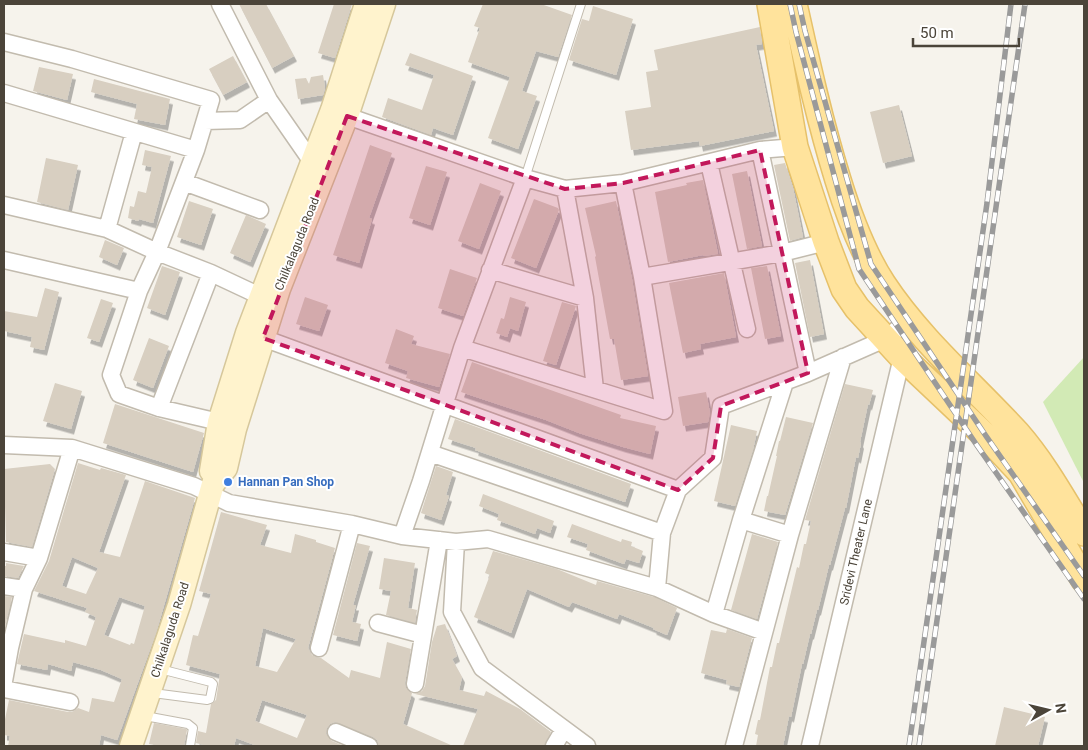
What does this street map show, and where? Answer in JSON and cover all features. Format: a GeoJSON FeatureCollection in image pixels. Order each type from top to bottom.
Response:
{"type":"FeatureCollection","features":[{"type":"Feature","properties":{"kind":"main road","name":"Chilkalaguda Road"},"geometry":{"type":"LineString","coordinates":[[212,489],[211,469],[219,422],[260,296],[332,110],[366,4]]}},
{"type":"Feature","properties":{"kind":"main road","name":"Chilkalaguda Road"},"geometry":{"type":"LineString","coordinates":[[131,746],[143,716],[179,605],[212,489],[226,468],[235,429],[279,290],[348,116],[384,4]]}},
{"type":"Feature","properties":{"kind":"main road"},"geometry":{"type":"LineString","coordinates":[[770,4],[795,147],[826,242],[844,289],[857,308],[902,357],[992,442],[1021,473],[1084,580]]}},
{"type":"Feature","properties":{"kind":"main road"},"geometry":{"type":"LineString","coordinates":[[794,4],[815,99],[842,193],[860,240],[883,283],[910,319],[1017,434],[1040,462],[1084,534]]}},
{"type":"Feature","properties":{"kind":"street"},"geometry":{"type":"LineString","coordinates":[[220,4],[269,100],[312,162]]}},
{"type":"Feature","properties":{"kind":"street"},"geometry":{"type":"LineString","coordinates":[[4,42],[72,59],[211,100],[196,150],[157,252],[139,291],[111,375],[119,394],[159,408],[219,422]]}},
{"type":"Feature","properties":{"kind":"street"},"geometry":{"type":"LineString","coordinates":[[4,93],[196,150]]}},
{"type":"Feature","properties":{"kind":"street"},"geometry":{"type":"LineString","coordinates":[[205,121],[240,120],[269,100]]}},
{"type":"Feature","properties":{"kind":"street"},"geometry":{"type":"LineString","coordinates":[[348,116],[525,178],[565,189],[623,183],[760,150],[795,147]]}},
{"type":"Feature","properties":{"kind":"street"},"geometry":{"type":"LineString","coordinates":[[107,229],[134,132]]}},
{"type":"Feature","properties":{"kind":"street"},"geometry":{"type":"LineString","coordinates":[[760,150],[808,373]]}},
{"type":"Feature","properties":{"kind":"street"},"geometry":{"type":"LineString","coordinates":[[709,163],[747,329]]}},
{"type":"Feature","properties":{"kind":"street"},"geometry":{"type":"LineString","coordinates":[[402,536],[462,348],[525,178]]}},
{"type":"Feature","properties":{"kind":"street"},"geometry":{"type":"LineString","coordinates":[[184,182],[260,210]]}},
{"type":"Feature","properties":{"kind":"street"},"geometry":{"type":"LineString","coordinates":[[462,348],[664,411],[642,277],[623,183]]}},
{"type":"Feature","properties":{"kind":"street"},"geometry":{"type":"LineString","coordinates":[[565,189],[585,298],[594,389]]}},
{"type":"Feature","properties":{"kind":"street"},"geometry":{"type":"LineString","coordinates":[[4,205],[107,229],[260,296]]}},
{"type":"Feature","properties":{"kind":"street"},"geometry":{"type":"LineString","coordinates":[[642,277],[782,253],[826,242]]}},
{"type":"Feature","properties":{"kind":"street"},"geometry":{"type":"LineString","coordinates":[[4,260],[139,291]]}},
{"type":"Feature","properties":{"kind":"street"},"geometry":{"type":"LineString","coordinates":[[490,270],[585,298]]}},
{"type":"Feature","properties":{"kind":"street"},"geometry":{"type":"LineString","coordinates":[[159,408],[211,273]]}},
{"type":"Feature","properties":{"kind":"street"},"geometry":{"type":"LineString","coordinates":[[657,588],[662,533],[678,490],[713,458],[721,406],[808,373],[885,339],[910,319]]}},
{"type":"Feature","properties":{"kind":"street"},"geometry":{"type":"LineString","coordinates":[[263,338],[678,490]]}},
{"type":"Feature","properties":{"kind":"street"},"geometry":{"type":"LineString","coordinates":[[734,746],[790,535],[843,357]]}},
{"type":"Feature","properties":{"kind":"street","name":"Sridevi Theater Lane"},"geometry":{"type":"LineString","coordinates":[[810,746],[902,357]]}},
{"type":"Feature","properties":{"kind":"street"},"geometry":{"type":"LineString","coordinates":[[714,614],[741,520],[785,382]]}},
{"type":"Feature","properties":{"kind":"street"},"geometry":{"type":"LineString","coordinates":[[4,445],[72,448],[194,486],[212,489],[229,503],[352,524],[402,536],[456,542],[488,539],[657,588],[714,614],[764,632]]}},
{"type":"Feature","properties":{"kind":"street"},"geometry":{"type":"LineString","coordinates":[[4,681],[7,648],[24,589],[39,558],[72,448]]}},
{"type":"Feature","properties":{"kind":"street"},"geometry":{"type":"LineString","coordinates":[[430,453],[662,533]]}},
{"type":"Feature","properties":{"kind":"street"},"geometry":{"type":"LineString","coordinates":[[741,520],[790,535]]}},
{"type":"Feature","properties":{"kind":"street"},"geometry":{"type":"LineString","coordinates":[[318,648],[352,524]]}},
{"type":"Feature","properties":{"kind":"street"},"geometry":{"type":"LineString","coordinates":[[415,684],[439,540]]}},
{"type":"Feature","properties":{"kind":"street"},"geometry":{"type":"LineString","coordinates":[[456,542],[452,612],[482,668],[587,746]]}},
{"type":"Feature","properties":{"kind":"street"},"geometry":{"type":"LineString","coordinates":[[4,552],[39,558]]}},
{"type":"Feature","properties":{"kind":"street"},"geometry":{"type":"LineString","coordinates":[[4,586],[24,589]]}},
{"type":"Feature","properties":{"kind":"street"},"geometry":{"type":"LineString","coordinates":[[378,623],[423,634]]}},
{"type":"Feature","properties":{"kind":"street"},"geometry":{"type":"LineString","coordinates":[[4,689],[70,702]]}},
{"type":"Feature","properties":{"kind":"street"},"geometry":{"type":"LineString","coordinates":[[554,746],[564,729]]}},
{"type":"Feature","properties":{"kind":"street"},"geometry":{"type":"LineString","coordinates":[[336,732],[369,746]]}},
{"type":"Feature","properties":{"kind":"lane"},"geometry":{"type":"LineString","coordinates":[[525,178],[581,4]]}},
{"type":"Feature","properties":{"kind":"lane"},"geometry":{"type":"LineString","coordinates":[[150,692],[210,699],[213,684],[211,682],[158,668]]}},
{"type":"Feature","properties":{"kind":"lane"},"geometry":{"type":"LineString","coordinates":[[143,716],[192,726],[190,746]]}},
{"type":"Feature","properties":{"kind":"highlighted area"},"geometry":{"type":"Polygon","coordinates":[[[347,116],[565,189],[623,183],[760,150],[808,373],[721,406],[713,458],[678,490],[263,338],[347,116]]]}},
{"type":"Feature","properties":{"kind":"green space"},"geometry":{"type":"Polygon","coordinates":[[[1084,357],[1084,483],[1043,402],[1084,357]]]}},
{"type":"Feature","properties":{"kind":"building"},"geometry":{"type":"Polygon","coordinates":[[[239,4],[266,4],[294,56],[272,68],[239,4]]]}},
{"type":"Feature","properties":{"kind":"building"},"geometry":{"type":"Polygon","coordinates":[[[334,4],[352,4],[335,58],[318,53],[334,4]]]}},
{"type":"Feature","properties":{"kind":"building"},"geometry":{"type":"Polygon","coordinates":[[[483,4],[541,4],[572,15],[558,57],[536,51],[522,91],[537,96],[518,149],[488,138],[510,77],[468,62],[480,28],[474,26],[483,4]]]}},
{"type":"Feature","properties":{"kind":"building"},"geometry":{"type":"Polygon","coordinates":[[[593,6],[633,19],[616,75],[569,60],[582,19],[589,21],[593,6]]]}},
{"type":"Feature","properties":{"kind":"building"},"geometry":{"type":"Polygon","coordinates":[[[760,27],[762,44],[756,45],[774,131],[700,146],[699,141],[631,150],[625,111],[651,107],[646,72],[658,70],[654,50],[760,27]]]}},
{"type":"Feature","properties":{"kind":"building"},"geometry":{"type":"Polygon","coordinates":[[[410,53],[473,76],[453,135],[433,128],[431,135],[382,117],[388,98],[422,110],[434,75],[405,65],[410,53]]]}},
{"type":"Feature","properties":{"kind":"building"},"geometry":{"type":"Polygon","coordinates":[[[233,56],[247,82],[223,95],[209,69],[233,56]]]}},
{"type":"Feature","properties":{"kind":"building"},"geometry":{"type":"Polygon","coordinates":[[[39,67],[73,74],[67,100],[33,91],[39,67]]]}},
{"type":"Feature","properties":{"kind":"building"},"geometry":{"type":"Polygon","coordinates":[[[323,75],[325,88],[323,95],[298,99],[295,79],[306,78],[309,84],[311,77],[323,75]]]}},
{"type":"Feature","properties":{"kind":"building"},"geometry":{"type":"Polygon","coordinates":[[[94,79],[170,99],[165,125],[134,119],[137,104],[91,92],[94,79]]]}},
{"type":"Feature","properties":{"kind":"building"},"geometry":{"type":"Polygon","coordinates":[[[899,105],[912,156],[883,163],[870,112],[899,105]]]}},
{"type":"Feature","properties":{"kind":"building"},"geometry":{"type":"Polygon","coordinates":[[[370,145],[392,153],[369,218],[372,219],[359,263],[333,255],[370,145]]]}},
{"type":"Feature","properties":{"kind":"building"},"geometry":{"type":"Polygon","coordinates":[[[145,150],[171,156],[153,223],[128,218],[130,206],[134,207],[138,191],[146,193],[152,167],[142,165],[145,150]]]}},
{"type":"Feature","properties":{"kind":"building"},"geometry":{"type":"Polygon","coordinates":[[[46,158],[78,165],[68,210],[37,202],[46,158]]]}},
{"type":"Feature","properties":{"kind":"building"},"geometry":{"type":"Polygon","coordinates":[[[785,163],[793,188],[803,237],[790,241],[774,165],[785,163]]]}},
{"type":"Feature","properties":{"kind":"building"},"geometry":{"type":"Polygon","coordinates":[[[426,166],[447,172],[430,225],[409,218],[426,166]]]}},
{"type":"Feature","properties":{"kind":"building"},"geometry":{"type":"Polygon","coordinates":[[[747,171],[762,246],[747,249],[732,174],[747,171]]]}},
{"type":"Feature","properties":{"kind":"building"},"geometry":{"type":"Polygon","coordinates":[[[703,180],[718,254],[668,262],[655,192],[703,180]]]}},
{"type":"Feature","properties":{"kind":"building"},"geometry":{"type":"Polygon","coordinates":[[[480,183],[501,191],[479,249],[458,241],[480,183]]]}},
{"type":"Feature","properties":{"kind":"building"},"geometry":{"type":"Polygon","coordinates":[[[534,199],[559,210],[536,268],[511,258],[534,199]]]}},
{"type":"Feature","properties":{"kind":"building"},"geometry":{"type":"Polygon","coordinates":[[[189,201],[213,209],[201,245],[177,237],[189,201]]]}},
{"type":"Feature","properties":{"kind":"building"},"geometry":{"type":"Polygon","coordinates":[[[616,201],[632,279],[648,376],[621,380],[614,339],[610,339],[596,256],[585,208],[616,201]]]}},
{"type":"Feature","properties":{"kind":"building"},"geometry":{"type":"Polygon","coordinates":[[[246,215],[266,224],[250,262],[230,253],[246,215]]]}},
{"type":"Feature","properties":{"kind":"building"},"geometry":{"type":"Polygon","coordinates":[[[105,240],[124,248],[117,265],[99,257],[105,240]]]}},
{"type":"Feature","properties":{"kind":"building"},"geometry":{"type":"Polygon","coordinates":[[[810,260],[824,334],[810,337],[795,263],[810,260]]]}},
{"type":"Feature","properties":{"kind":"building"},"geometry":{"type":"Polygon","coordinates":[[[162,266],[180,272],[165,315],[147,308],[162,266]]]}},
{"type":"Feature","properties":{"kind":"building"},"geometry":{"type":"Polygon","coordinates":[[[767,266],[781,336],[765,339],[751,268],[767,266]]]}},
{"type":"Feature","properties":{"kind":"building"},"geometry":{"type":"Polygon","coordinates":[[[450,269],[477,278],[463,316],[438,308],[450,269]]]}},
{"type":"Feature","properties":{"kind":"building"},"geometry":{"type":"Polygon","coordinates":[[[724,273],[736,337],[700,344],[701,349],[683,353],[669,283],[724,273]]]}},
{"type":"Feature","properties":{"kind":"building"},"geometry":{"type":"Polygon","coordinates":[[[45,288],[59,292],[44,350],[30,347],[32,337],[4,331],[4,311],[37,317],[45,288]]]}},
{"type":"Feature","properties":{"kind":"building"},"geometry":{"type":"Polygon","coordinates":[[[305,297],[328,305],[319,331],[296,324],[305,297]]]}},
{"type":"Feature","properties":{"kind":"building"},"geometry":{"type":"Polygon","coordinates":[[[510,297],[526,302],[518,331],[510,328],[507,337],[496,333],[501,318],[504,319],[510,297]]]}},
{"type":"Feature","properties":{"kind":"building"},"geometry":{"type":"Polygon","coordinates":[[[101,299],[113,303],[99,342],[87,338],[101,299]]]}},
{"type":"Feature","properties":{"kind":"building"},"geometry":{"type":"Polygon","coordinates":[[[562,302],[576,306],[556,365],[543,361],[562,302]]]}},
{"type":"Feature","properties":{"kind":"building"},"geometry":{"type":"Polygon","coordinates":[[[396,329],[414,336],[411,344],[450,354],[439,387],[406,378],[408,371],[385,363],[396,329]]]}},
{"type":"Feature","properties":{"kind":"building"},"geometry":{"type":"Polygon","coordinates":[[[149,338],[169,346],[153,388],[133,380],[149,338]]]}},
{"type":"Feature","properties":{"kind":"building"},"geometry":{"type":"Polygon","coordinates":[[[472,362],[621,415],[620,418],[656,426],[650,454],[579,433],[461,392],[472,362]]]}},
{"type":"Feature","properties":{"kind":"building"},"geometry":{"type":"Polygon","coordinates":[[[55,383],[82,391],[71,429],[43,421],[55,383]]]}},
{"type":"Feature","properties":{"kind":"building"},"geometry":{"type":"Polygon","coordinates":[[[845,384],[873,390],[868,404],[846,508],[802,664],[783,746],[756,746],[758,735],[755,734],[758,720],[760,720],[770,667],[772,667],[777,643],[779,643],[797,567],[799,568],[811,521],[805,520],[845,384]]]}},
{"type":"Feature","properties":{"kind":"building"},"geometry":{"type":"Polygon","coordinates":[[[706,392],[710,413],[708,422],[683,426],[678,397],[706,392]]]}},
{"type":"Feature","properties":{"kind":"building"},"geometry":{"type":"Polygon","coordinates":[[[115,404],[204,433],[193,472],[103,443],[115,404]]]}},
{"type":"Feature","properties":{"kind":"building"},"geometry":{"type":"Polygon","coordinates":[[[786,417],[813,423],[785,515],[764,511],[786,417]]]}},
{"type":"Feature","properties":{"kind":"building"},"geometry":{"type":"Polygon","coordinates":[[[455,419],[631,484],[625,502],[448,439],[455,419]]]}},
{"type":"Feature","properties":{"kind":"building"},"geometry":{"type":"Polygon","coordinates":[[[731,425],[757,431],[753,450],[735,506],[714,501],[731,425]]]}},
{"type":"Feature","properties":{"kind":"building"},"geometry":{"type":"Polygon","coordinates":[[[78,463],[126,475],[99,552],[120,557],[145,481],[195,498],[156,633],[117,740],[101,735],[99,746],[8,746],[10,736],[4,735],[4,724],[9,700],[68,712],[78,708],[89,712],[92,698],[114,702],[122,679],[101,670],[73,662],[71,671],[48,664],[47,670],[17,664],[24,634],[65,643],[65,640],[86,646],[96,617],[85,612],[87,608],[34,591],[49,561],[78,463]],[[72,557],[62,586],[86,594],[98,568],[72,557]],[[119,597],[104,635],[130,645],[131,643],[134,644],[145,606],[119,597]]]}},
{"type":"Feature","properties":{"kind":"building"},"geometry":{"type":"Polygon","coordinates":[[[50,464],[55,469],[32,547],[6,542],[4,469],[50,464]]]}},
{"type":"Feature","properties":{"kind":"building"},"geometry":{"type":"Polygon","coordinates":[[[436,466],[453,472],[446,495],[449,496],[441,520],[421,513],[436,466]]]}},
{"type":"Feature","properties":{"kind":"building"},"geometry":{"type":"Polygon","coordinates":[[[483,494],[554,521],[550,533],[537,528],[535,534],[497,520],[499,514],[479,506],[483,494]]]}},
{"type":"Feature","properties":{"kind":"building"},"geometry":{"type":"Polygon","coordinates":[[[221,512],[267,525],[260,545],[291,553],[295,534],[335,548],[308,648],[312,655],[321,658],[349,678],[351,670],[380,678],[387,642],[411,649],[405,683],[406,688],[412,693],[403,724],[453,746],[379,746],[377,740],[373,737],[335,722],[327,728],[326,734],[332,741],[344,746],[257,746],[236,738],[234,746],[208,746],[196,743],[198,731],[206,733],[211,704],[216,700],[220,674],[186,665],[193,635],[198,636],[211,594],[199,591],[221,512]],[[263,628],[255,666],[277,672],[296,639],[263,628]],[[262,700],[255,721],[297,738],[307,715],[262,700]]]}},
{"type":"Feature","properties":{"kind":"building"},"geometry":{"type":"Polygon","coordinates":[[[572,524],[621,542],[622,539],[632,542],[631,546],[643,551],[639,563],[626,559],[624,564],[586,550],[588,544],[567,537],[572,524]]]}},
{"type":"Feature","properties":{"kind":"building"},"geometry":{"type":"Polygon","coordinates":[[[752,534],[778,542],[757,619],[731,610],[752,534]]]}},
{"type":"Feature","properties":{"kind":"building"},"geometry":{"type":"Polygon","coordinates":[[[357,543],[370,546],[353,605],[356,605],[352,622],[361,624],[357,641],[333,635],[357,543]]]}},
{"type":"Feature","properties":{"kind":"building"},"geometry":{"type":"Polygon","coordinates":[[[493,551],[557,569],[596,585],[597,581],[654,597],[677,608],[667,635],[619,614],[617,619],[572,602],[569,607],[527,589],[511,633],[474,617],[490,575],[485,573],[493,551]]]}},
{"type":"Feature","properties":{"kind":"building"},"geometry":{"type":"Polygon","coordinates":[[[384,558],[415,563],[408,608],[417,610],[415,623],[386,615],[391,591],[379,589],[384,558]]]}},
{"type":"Feature","properties":{"kind":"building"},"geometry":{"type":"Polygon","coordinates":[[[6,563],[24,566],[18,578],[4,576],[4,566],[6,566],[6,563]]]}},
{"type":"Feature","properties":{"kind":"building"},"geometry":{"type":"Polygon","coordinates":[[[4,596],[12,597],[4,631],[4,596]]]}},
{"type":"Feature","properties":{"kind":"building"},"geometry":{"type":"Polygon","coordinates":[[[445,624],[457,656],[452,659],[462,677],[459,690],[484,696],[486,691],[520,709],[551,732],[544,746],[463,746],[478,709],[415,694],[422,691],[425,686],[432,642],[437,626],[445,624]]]}},
{"type":"Feature","properties":{"kind":"building"},"geometry":{"type":"Polygon","coordinates":[[[727,629],[752,638],[739,687],[726,684],[727,680],[701,673],[711,630],[726,633],[727,629]]]}},
{"type":"Feature","properties":{"kind":"building"},"geometry":{"type":"Polygon","coordinates":[[[1004,707],[1045,717],[1038,746],[995,746],[1004,707]]]}},
{"type":"Feature","properties":{"kind":"building"},"geometry":{"type":"Polygon","coordinates":[[[154,723],[186,729],[184,746],[149,744],[154,723]]]}},
{"type":"Feature","properties":{"kind":"railway"},"geometry":{"type":"LineString","coordinates":[[790,4],[859,269],[976,444],[1084,599]]}},
{"type":"Feature","properties":{"kind":"railway"},"geometry":{"type":"LineString","coordinates":[[799,4],[871,264],[986,436],[1084,576]]}},
{"type":"Feature","properties":{"kind":"railway"},"geometry":{"type":"LineString","coordinates":[[909,746],[987,203],[1011,4]]}},
{"type":"Feature","properties":{"kind":"railway"},"geometry":{"type":"LineString","coordinates":[[919,746],[1025,4]]}},
{"type":"Feature","properties":{"kind":"place","name":"Hannan Pan Shop"},"geometry":{"type":"Point","coordinates":[228,482]}}]}
